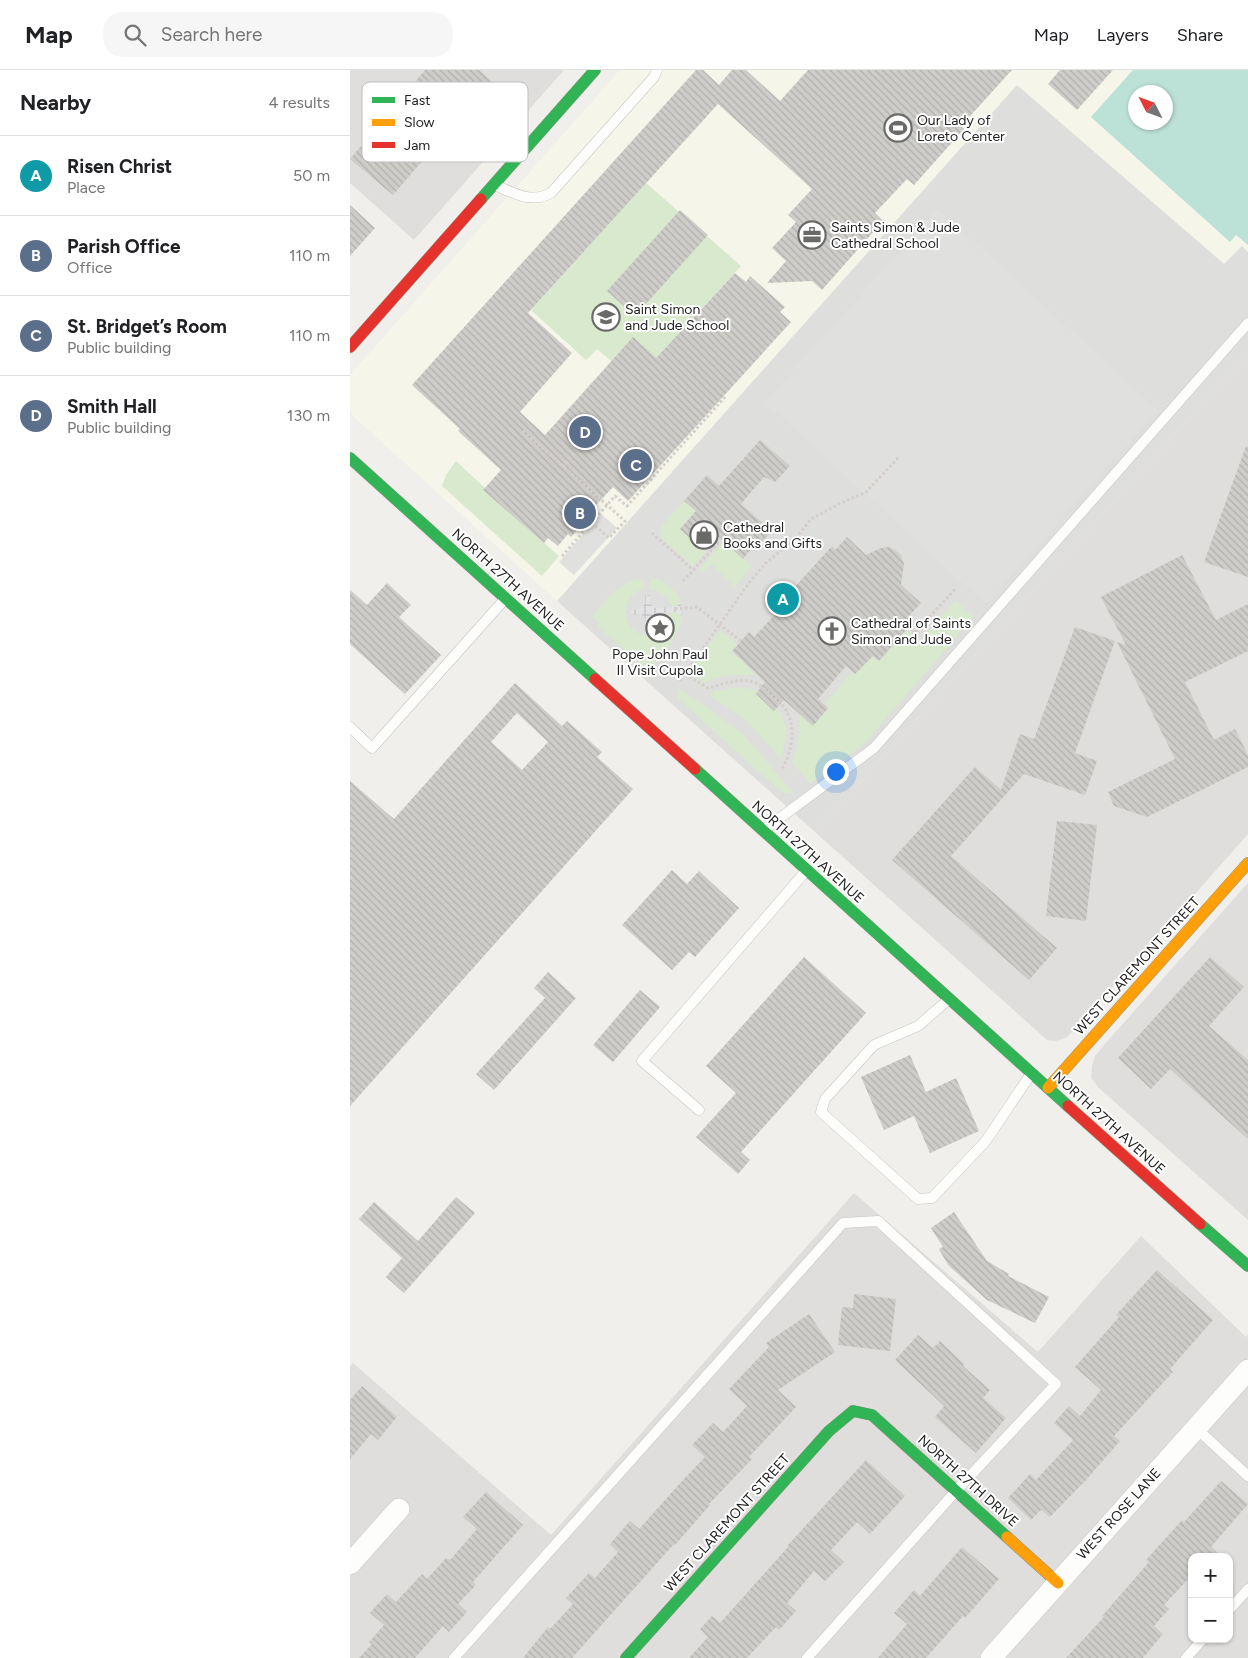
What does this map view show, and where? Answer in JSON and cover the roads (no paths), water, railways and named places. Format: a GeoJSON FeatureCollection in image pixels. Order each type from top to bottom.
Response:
{"type":"FeatureCollection","features":[{"type":"Feature","properties":{"kind":"street"},"geometry":{"type":"LineString","coordinates":[[528,146],[595,70]]}},
{"type":"Feature","properties":{"kind":"street"},"geometry":{"type":"LineString","coordinates":[[350,346],[513,162]]}},
{"type":"Feature","properties":{"kind":"street","name":"NORTH 27TH AVENUE"},"geometry":{"type":"LineString","coordinates":[[350,458],[1248,1266]]}},
{"type":"Feature","properties":{"kind":"street","name":"WEST CLAREMONT STREET"},"geometry":{"type":"LineString","coordinates":[[1048,1088],[1248,863]]}},
{"type":"Feature","properties":{"kind":"street","name":"WEST ROSE LANE"},"geometry":{"type":"LineString","coordinates":[[991,1658],[1248,1370]]}},
{"type":"Feature","properties":{"kind":"street","name":"WEST CLAREMONT STREET"},"geometry":{"type":"LineString","coordinates":[[626,1658],[828,1431],[853,1411]]}},
{"type":"Feature","properties":{"kind":"street","name":"NORTH 27TH DRIVE"},"geometry":{"type":"LineString","coordinates":[[853,1411],[872,1415],[1058,1583]]}},
{"type":"Feature","properties":{"kind":"street"},"geometry":{"type":"LineString","coordinates":[[350,1564],[399,1509]]}},
{"type":"Feature","properties":{"kind":"lane"},"geometry":{"type":"LineString","coordinates":[[493,185],[532,199],[551,193],[654,77],[657,70]]}},
{"type":"Feature","properties":{"kind":"lane"},"geometry":{"type":"LineString","coordinates":[[763,831],[874,748],[1248,323]]}},
{"type":"Feature","properties":{"kind":"lane"},"geometry":{"type":"LineString","coordinates":[[350,727],[372,748],[506,599]]}},
{"type":"Feature","properties":{"kind":"lane"},"geometry":{"type":"LineString","coordinates":[[699,1110],[642,1061],[807,870]]}},
{"type":"Feature","properties":{"kind":"lane"},"geometry":{"type":"LineString","coordinates":[[950,999],[918,1026],[874,1045],[825,1098],[821,1112],[918,1199],[932,1198],[985,1142],[1032,1073]]}},
{"type":"Feature","properties":{"kind":"lane"},"geometry":{"type":"LineString","coordinates":[[454,1658],[843,1223],[878,1221],[1056,1384],[956,1491],[807,1658]]}},
{"type":"Feature","properties":{"kind":"lane"},"geometry":{"type":"LineString","coordinates":[[1196,1428],[1248,1476]]}},
{"type":"Feature","properties":{"kind":"lane"},"geometry":{"type":"LineString","coordinates":[[1233,1606],[1248,1589]]}},
{"type":"Feature","properties":{"kind":"lane"},"geometry":{"type":"LineString","coordinates":[[1186,1658],[1199,1643]]}},
{"type":"Feature","properties":{"kind":"place","name":"Our Lady of Loreto Center"},"geometry":{"type":"Point","coordinates":[898,128]}},
{"type":"Feature","properties":{"kind":"place","name":"Saints Simon & Jude Cathedral School"},"geometry":{"type":"Point","coordinates":[812,235]}},
{"type":"Feature","properties":{"kind":"place","name":"Saint Simon and Jude School"},"geometry":{"type":"Point","coordinates":[606,317]}},
{"type":"Feature","properties":{"kind":"place","name":"Smith Hall"},"geometry":{"type":"Point","coordinates":[585,432]}},
{"type":"Feature","properties":{"kind":"place","name":"St. Bridget’s Room"},"geometry":{"type":"Point","coordinates":[636,465]}},
{"type":"Feature","properties":{"kind":"place","name":"Parish Office"},"geometry":{"type":"Point","coordinates":[580,513]}},
{"type":"Feature","properties":{"kind":"place","name":"Cathedral Books and Gifts"},"geometry":{"type":"Point","coordinates":[704,535]}},
{"type":"Feature","properties":{"kind":"place","name":"Risen Christ"},"geometry":{"type":"Point","coordinates":[783,599]}},
{"type":"Feature","properties":{"kind":"place","name":"Pope John Paul II Visit Cupola"},"geometry":{"type":"Point","coordinates":[660,628]}},
{"type":"Feature","properties":{"kind":"place","name":"Cathedral of Saints Simon and Jude"},"geometry":{"type":"Point","coordinates":[832,631]}}]}
